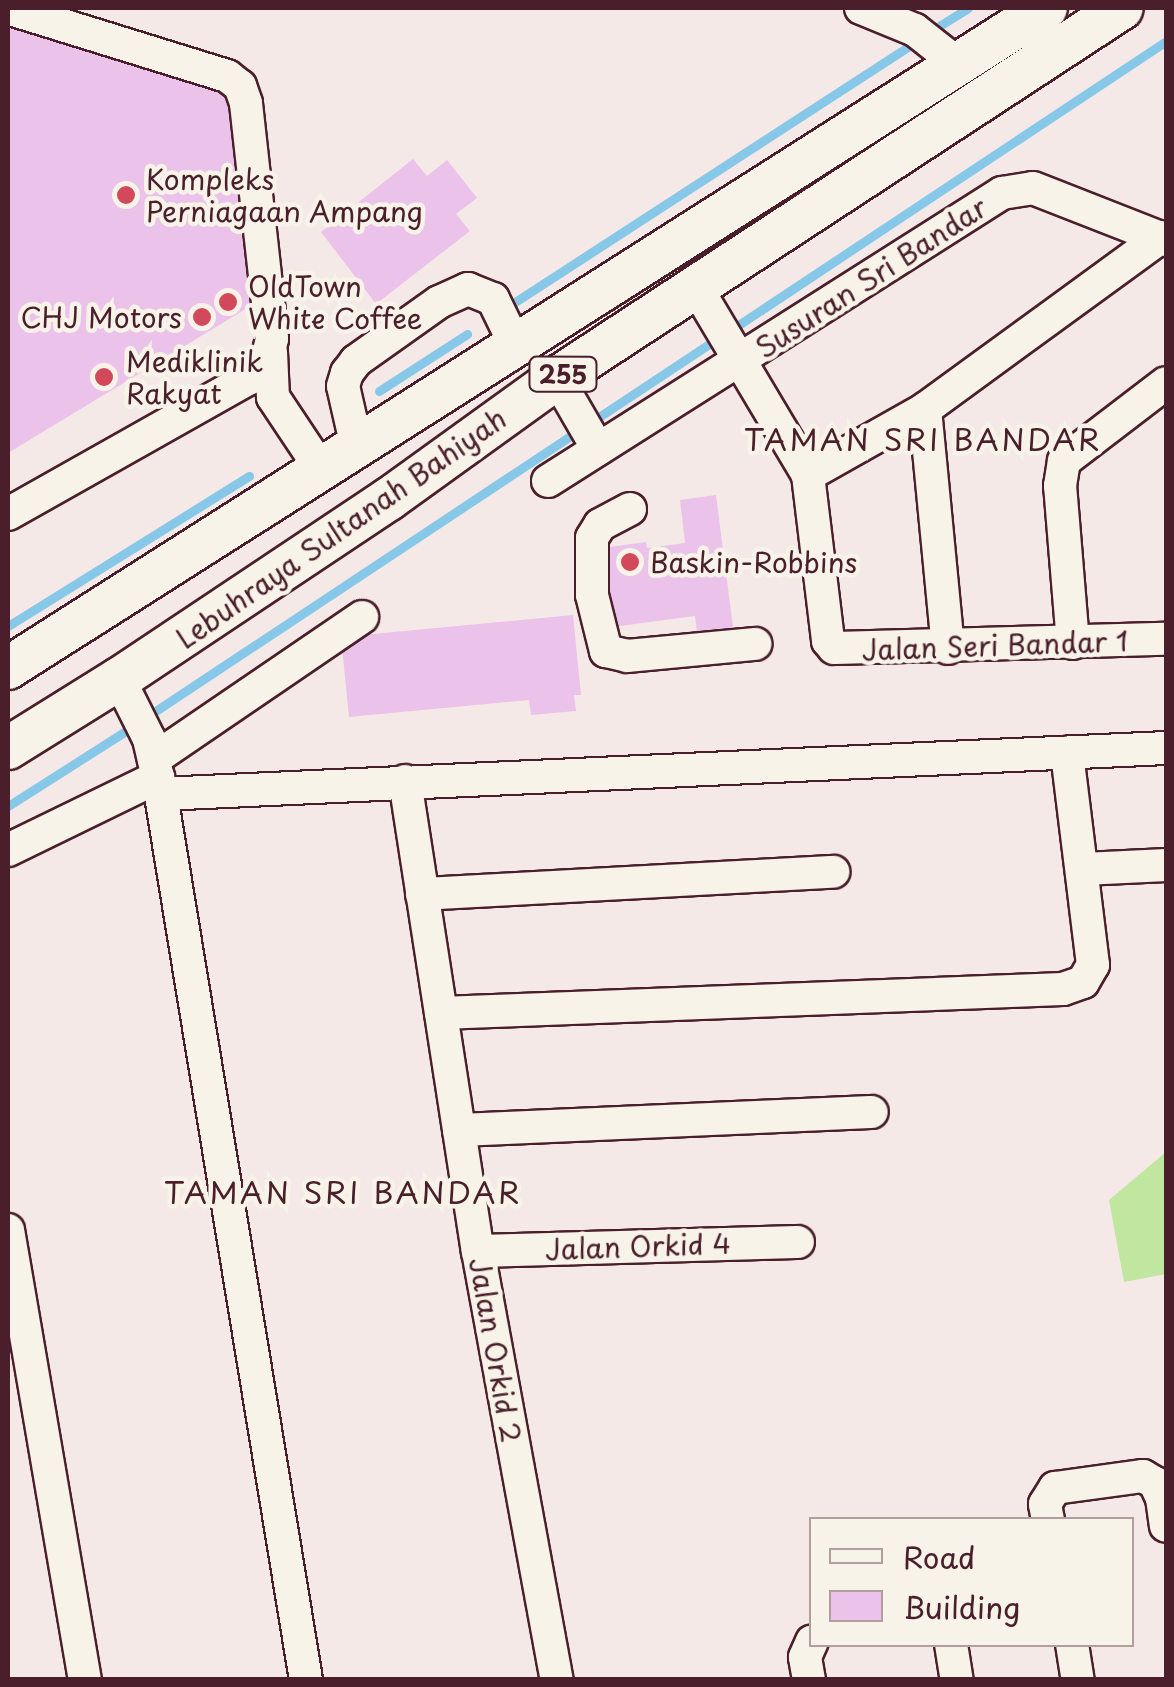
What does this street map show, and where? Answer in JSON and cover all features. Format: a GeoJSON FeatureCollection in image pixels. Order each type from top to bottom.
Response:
{"type":"FeatureCollection","features":[{"type":"Feature","properties":{"kind":"main road","name":"Lebuhraya Sultanah Bahiyah"},"geometry":{"type":"LineString","coordinates":[[8,668],[514,342],[936,46],[1046,8]]}},
{"type":"Feature","properties":{"kind":"main road","name":"Lebuhraya Sultanah Bahiyah"},"geometry":{"type":"LineString","coordinates":[[8,748],[125,691],[389,499],[566,393],[705,302],[1122,8]]}},
{"type":"Feature","properties":{"kind":"street"},"geometry":{"type":"LineString","coordinates":[[8,8],[227,76],[240,86],[246,102],[274,397],[319,466]]}},
{"type":"Feature","properties":{"kind":"street"},"geometry":{"type":"LineString","coordinates":[[861,8],[936,46]]}},
{"type":"Feature","properties":{"kind":"street","name":"Susuran Sri Bandar"},"geometry":{"type":"LineString","coordinates":[[548,481],[595,444],[735,353],[1002,193],[1033,188],[1164,239]]}},
{"type":"Feature","properties":{"kind":"street"},"geometry":{"type":"LineString","coordinates":[[705,302],[808,475],[925,410],[1164,239]]}},
{"type":"Feature","properties":{"kind":"street"},"geometry":{"type":"LineString","coordinates":[[356,444],[343,386],[346,373],[439,302],[468,289],[493,300],[514,342]]}},
{"type":"Feature","properties":{"kind":"street"},"geometry":{"type":"LineString","coordinates":[[8,514],[233,388],[257,372],[271,352]]}},
{"type":"Feature","properties":{"kind":"street"},"geometry":{"type":"LineString","coordinates":[[1073,643],[1060,486],[1064,462],[1166,383]]}},
{"type":"Feature","properties":{"kind":"street"},"geometry":{"type":"LineString","coordinates":[[233,388],[274,397]]}},
{"type":"Feature","properties":{"kind":"street"},"geometry":{"type":"LineString","coordinates":[[566,393],[595,444]]}},
{"type":"Feature","properties":{"kind":"street"},"geometry":{"type":"LineString","coordinates":[[925,410],[948,648]]}},
{"type":"Feature","properties":{"kind":"street","name":"Jalan Seri Bandar 1"},"geometry":{"type":"LineString","coordinates":[[808,475],[828,641],[834,648],[849,651],[1166,639]]}},
{"type":"Feature","properties":{"kind":"street"},"geometry":{"type":"LineString","coordinates":[[630,509],[600,525],[592,538],[592,595],[606,650],[627,656],[755,644]]}},
{"type":"Feature","properties":{"kind":"street"},"geometry":{"type":"LineString","coordinates":[[8,850],[155,767],[362,616]]}},
{"type":"Feature","properties":{"kind":"street"},"geometry":{"type":"LineString","coordinates":[[125,691],[155,767],[306,1680]]}},
{"type":"Feature","properties":{"kind":"street"},"geometry":{"type":"LineString","coordinates":[[155,767],[405,781],[1166,748]]}},
{"type":"Feature","properties":{"kind":"street"},"geometry":{"type":"LineString","coordinates":[[441,1014],[1064,989],[1083,982],[1093,966],[1067,753]]}},
{"type":"Feature","properties":{"kind":"street","name":"Jalan Orkid 2"},"geometry":{"type":"LineString","coordinates":[[405,781],[478,1251],[558,1680]]}},
{"type":"Feature","properties":{"kind":"street"},"geometry":{"type":"LineString","coordinates":[[1084,870],[1166,865]]}},
{"type":"Feature","properties":{"kind":"street"},"geometry":{"type":"LineString","coordinates":[[422,894],[833,872]]}},
{"type":"Feature","properties":{"kind":"street"},"geometry":{"type":"LineString","coordinates":[[459,1130],[872,1112]]}},
{"type":"Feature","properties":{"kind":"street"},"geometry":{"type":"LineString","coordinates":[[8,1230],[85,1680]]}},
{"type":"Feature","properties":{"kind":"street","name":"Jalan Orkid 4"},"geometry":{"type":"LineString","coordinates":[[478,1251],[798,1242]]}},
{"type":"Feature","properties":{"kind":"street"},"geometry":{"type":"LineString","coordinates":[[1047,1512],[1049,1494],[1064,1485],[1143,1476],[1155,1483],[1162,1498],[1166,1526]]}},
{"type":"Feature","properties":{"kind":"street"},"geometry":{"type":"LineString","coordinates":[[809,1647],[805,1656],[809,1680]]}},
{"type":"Feature","properties":{"kind":"street"},"geometry":{"type":"LineString","coordinates":[[950,1647],[956,1680]]}},
{"type":"Feature","properties":{"kind":"street"},"geometry":{"type":"LineString","coordinates":[[1072,1647],[1078,1680]]}},
{"type":"Feature","properties":{"kind":"green space"},"geometry":{"type":"Polygon","coordinates":[[[1166,1152],[1166,1274],[1124,1282],[1109,1200],[1166,1152]]]}},
{"type":"Feature","properties":{"kind":"building","name":"Kompleks Perniagaan Ampang"},"geometry":{"type":"Polygon","coordinates":[[[8,17],[231,88],[259,301],[8,453],[8,17]]]}},
{"type":"Feature","properties":{"kind":"building"},"geometry":{"type":"Polygon","coordinates":[[[413,159],[427,176],[447,160],[477,198],[456,214],[470,231],[376,304],[321,232],[413,159]]]}},
{"type":"Feature","properties":{"kind":"building"},"geometry":{"type":"Polygon","coordinates":[[[716,495],[734,635],[698,640],[695,616],[605,628],[595,549],[646,542],[647,548],[685,543],[680,500],[716,495]]]}},
{"type":"Feature","properties":{"kind":"building"},"geometry":{"type":"Polygon","coordinates":[[[573,615],[581,695],[574,695],[576,711],[531,715],[529,700],[349,717],[341,637],[573,615]]]}},
{"type":"Feature","properties":{"kind":"waterway"},"geometry":{"type":"LineString","coordinates":[[928,33],[968,8]]}},
{"type":"Feature","properties":{"kind":"waterway"},"geometry":{"type":"LineString","coordinates":[[731,330],[1166,41]]}},
{"type":"Feature","properties":{"kind":"waterway"},"geometry":{"type":"LineString","coordinates":[[515,302],[915,42]]}},
{"type":"Feature","properties":{"kind":"waterway"},"geometry":{"type":"LineString","coordinates":[[379,391],[467,334]]}},
{"type":"Feature","properties":{"kind":"waterway"},"geometry":{"type":"LineString","coordinates":[[148,716],[718,338]]}},
{"type":"Feature","properties":{"kind":"waterway"},"geometry":{"type":"LineString","coordinates":[[8,626],[249,476]]}},
{"type":"Feature","properties":{"kind":"waterway"},"geometry":{"type":"LineString","coordinates":[[8,806],[135,725]]}},
{"type":"Feature","properties":{"kind":"place","name":"Kompleks Perniagaan Ampang"},"geometry":{"type":"Point","coordinates":[126,195]}},
{"type":"Feature","properties":{"kind":"place","name":"OldTown White Coffee"},"geometry":{"type":"Point","coordinates":[228,302]}},
{"type":"Feature","properties":{"kind":"place","name":"CHJ Motors"},"geometry":{"type":"Point","coordinates":[202,317]}},
{"type":"Feature","properties":{"kind":"place","name":"Mediklinik Rakyat"},"geometry":{"type":"Point","coordinates":[104,377]}},
{"type":"Feature","properties":{"kind":"place","name":"Baskin-Robbins"},"geometry":{"type":"Point","coordinates":[630,562]}},
{"type":"Feature","properties":{"kind":"district","name":"TAMAN SRI BANDAR"},"geometry":{"type":"Point","coordinates":[923,439]}},
{"type":"Feature","properties":{"kind":"district","name":"TAMAN SRI BANDAR"},"geometry":{"type":"Point","coordinates":[343,1192]}}]}
